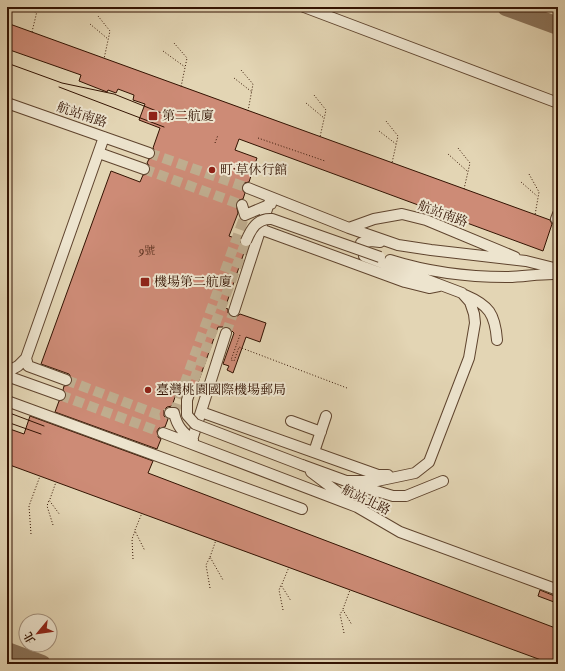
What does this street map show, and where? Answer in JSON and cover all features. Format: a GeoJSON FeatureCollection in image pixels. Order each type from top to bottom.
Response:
{"type":"FeatureCollection","features":[{"type":"Feature","properties":{"kind":"street"},"geometry":{"type":"LineString","coordinates":[[304,7],[558,103]]}},
{"type":"Feature","properties":{"kind":"street","name":"航站南路"},"geometry":{"type":"LineString","coordinates":[[7,103],[149,153]]}},
{"type":"Feature","properties":{"kind":"street"},"geometry":{"type":"LineString","coordinates":[[7,372],[18,366],[26,358],[104,137]]}},
{"type":"Feature","properties":{"kind":"street"},"geometry":{"type":"LineString","coordinates":[[99,153],[144,169]]}},
{"type":"Feature","properties":{"kind":"street","name":"航站南路"},"geometry":{"type":"LineString","coordinates":[[248,188],[349,228],[398,244],[431,250],[526,261],[558,269]]}},
{"type":"Feature","properties":{"kind":"street"},"geometry":{"type":"LineString","coordinates":[[242,205],[245,215],[269,204],[291,205]]}},
{"type":"Feature","properties":{"kind":"street"},"geometry":{"type":"LineString","coordinates":[[234,311],[269,204]]}},
{"type":"Feature","properties":{"kind":"street","name":"航站南路"},"geometry":{"type":"LineString","coordinates":[[349,228],[374,219],[402,214],[426,220],[526,261]]}},
{"type":"Feature","properties":{"kind":"street"},"geometry":{"type":"LineString","coordinates":[[246,241],[250,230],[255,225],[267,219],[332,241],[477,300],[488,308],[494,316],[497,340]]}},
{"type":"Feature","properties":{"kind":"street"},"geometry":{"type":"LineString","coordinates":[[260,229],[405,282],[429,288],[443,286]]}},
{"type":"Feature","properties":{"kind":"street"},"geometry":{"type":"LineString","coordinates":[[362,243],[370,241],[398,244]]}},
{"type":"Feature","properties":{"kind":"street"},"geometry":{"type":"LineString","coordinates":[[380,260],[451,274],[507,277],[558,274]]}},
{"type":"Feature","properties":{"kind":"street"},"geometry":{"type":"LineString","coordinates":[[346,482],[377,481],[415,473],[429,462],[469,358],[475,324],[474,314],[470,302],[462,293]]}},
{"type":"Feature","properties":{"kind":"street"},"geometry":{"type":"LineString","coordinates":[[192,440],[226,333]]}},
{"type":"Feature","properties":{"kind":"street"},"geometry":{"type":"LineString","coordinates":[[26,358],[28,366],[66,380]]}},
{"type":"Feature","properties":{"kind":"street"},"geometry":{"type":"LineString","coordinates":[[7,376],[60,395]]}},
{"type":"Feature","properties":{"kind":"street"},"geometry":{"type":"LineString","coordinates":[[189,394],[186,400],[187,415],[195,424],[346,482],[393,496],[406,496],[443,481]]}},
{"type":"Feature","properties":{"kind":"street"},"geometry":{"type":"LineString","coordinates":[[7,401],[302,509]]}},
{"type":"Feature","properties":{"kind":"street"},"geometry":{"type":"LineString","coordinates":[[201,412],[378,475],[401,475]]}},
{"type":"Feature","properties":{"kind":"street"},"geometry":{"type":"LineString","coordinates":[[172,413],[182,433],[204,448]]}},
{"type":"Feature","properties":{"kind":"street"},"geometry":{"type":"LineString","coordinates":[[314,452],[326,416]]}},
{"type":"Feature","properties":{"kind":"street"},"geometry":{"type":"LineString","coordinates":[[292,421],[321,432]]}},
{"type":"Feature","properties":{"kind":"street","name":"航站北路"},"geometry":{"type":"LineString","coordinates":[[163,433],[357,507],[400,532],[558,590]]}},
{"type":"Feature","properties":{"kind":"street"},"geometry":{"type":"LineString","coordinates":[[302,465],[357,507]]}},
{"type":"Feature","properties":{"kind":"path"},"geometry":{"type":"LineString","coordinates":[[29,7],[36,13]]}},
{"type":"Feature","properties":{"kind":"path"},"geometry":{"type":"LineString","coordinates":[[32,32],[38,7]]}},
{"type":"Feature","properties":{"kind":"path"},"geometry":{"type":"LineString","coordinates":[[98,16],[110,31],[104,59]]}},
{"type":"Feature","properties":{"kind":"path"},"geometry":{"type":"LineString","coordinates":[[90,24],[108,40]]}},
{"type":"Feature","properties":{"kind":"path"},"geometry":{"type":"LineString","coordinates":[[174,44],[186,58],[181,87]]}},
{"type":"Feature","properties":{"kind":"path"},"geometry":{"type":"LineString","coordinates":[[163,51],[185,67]]}},
{"type":"Feature","properties":{"kind":"path"},"geometry":{"type":"LineString","coordinates":[[241,70],[253,84],[248,111]]}},
{"type":"Feature","properties":{"kind":"path"},"geometry":{"type":"LineString","coordinates":[[234,78],[252,92]]}},
{"type":"Feature","properties":{"kind":"path"},"geometry":{"type":"LineString","coordinates":[[314,95],[326,110],[320,137]]}},
{"type":"Feature","properties":{"kind":"path"},"geometry":{"type":"LineString","coordinates":[[306,103],[324,118]]}},
{"type":"Feature","properties":{"kind":"path"},"geometry":{"type":"LineString","coordinates":[[386,121],[398,136],[392,163]]}},
{"type":"Feature","properties":{"kind":"path"},"geometry":{"type":"LineString","coordinates":[[379,130],[397,144]]}},
{"type":"Feature","properties":{"kind":"path"},"geometry":{"type":"LineString","coordinates":[[215,143],[218,135]]}},
{"type":"Feature","properties":{"kind":"path"},"geometry":{"type":"LineString","coordinates":[[258,138],[325,161]]}},
{"type":"Feature","properties":{"kind":"path"},"geometry":{"type":"LineString","coordinates":[[458,148],[470,163],[464,189]]}},
{"type":"Feature","properties":{"kind":"path"},"geometry":{"type":"LineString","coordinates":[[448,154],[468,172]]}},
{"type":"Feature","properties":{"kind":"path"},"geometry":{"type":"LineString","coordinates":[[529,174],[539,192],[535,215]]}},
{"type":"Feature","properties":{"kind":"path"},"geometry":{"type":"LineString","coordinates":[[521,182],[538,197]]}},
{"type":"Feature","properties":{"kind":"path"},"geometry":{"type":"LineString","coordinates":[[240,335],[231,360],[234,361],[239,346],[348,388]]}},
{"type":"Feature","properties":{"kind":"path"},"geometry":{"type":"LineString","coordinates":[[31,534],[29,506],[40,476]]}},
{"type":"Feature","properties":{"kind":"path"},"geometry":{"type":"LineString","coordinates":[[53,525],[47,506],[56,482]]}},
{"type":"Feature","properties":{"kind":"path"},"geometry":{"type":"LineString","coordinates":[[49,500],[60,515]]}},
{"type":"Feature","properties":{"kind":"path"},"geometry":{"type":"LineString","coordinates":[[134,559],[132,538],[142,513]]}},
{"type":"Feature","properties":{"kind":"path"},"geometry":{"type":"LineString","coordinates":[[135,531],[145,551]]}},
{"type":"Feature","properties":{"kind":"path"},"geometry":{"type":"LineString","coordinates":[[210,588],[206,565],[216,540]]}},
{"type":"Feature","properties":{"kind":"path"},"geometry":{"type":"LineString","coordinates":[[210,557],[223,580]]}},
{"type":"Feature","properties":{"kind":"path"},"geometry":{"type":"LineString","coordinates":[[283,610],[278,590],[289,568]]}},
{"type":"Feature","properties":{"kind":"path"},"geometry":{"type":"LineString","coordinates":[[281,585],[291,601]]}},
{"type":"Feature","properties":{"kind":"path"},"geometry":{"type":"LineString","coordinates":[[344,634],[340,614],[343,610],[350,590]]}},
{"type":"Feature","properties":{"kind":"path"},"geometry":{"type":"LineString","coordinates":[[343,610],[352,625]]}},
{"type":"Feature","properties":{"kind":"building"},"geometry":{"type":"Polygon","coordinates":[[[7,23],[550,220],[552,224],[543,251],[239,139],[235,150],[257,158],[249,182],[244,183],[242,186],[245,193],[243,199],[238,200],[236,204],[238,213],[229,236],[240,240],[241,245],[246,247],[225,308],[228,309],[228,313],[232,317],[236,317],[240,314],[266,323],[260,342],[246,337],[233,373],[227,370],[229,366],[223,364],[234,333],[228,327],[218,327],[195,391],[191,388],[184,391],[178,388],[172,406],[167,407],[164,410],[164,416],[168,419],[165,427],[159,428],[157,431],[158,437],[161,439],[157,449],[55,412],[59,401],[66,398],[66,393],[63,390],[64,386],[70,385],[72,379],[69,374],[41,364],[111,171],[140,182],[143,175],[150,172],[150,167],[147,163],[149,159],[155,156],[155,151],[153,148],[160,128],[139,120],[145,104],[133,100],[134,95],[118,89],[116,93],[108,90],[107,92],[79,81],[81,75],[7,49],[7,23]]]}},
{"type":"Feature","properties":{"kind":"building"},"geometry":{"type":"Polygon","coordinates":[[[30,416],[153,461],[148,473],[558,629],[558,664],[552,664],[7,464],[7,428],[24,434],[30,416]]]}},
{"type":"Feature","properties":{"kind":"building"},"geometry":{"type":"Polygon","coordinates":[[[540,590],[557,597],[554,602],[538,596],[540,590]]]}},
{"type":"Feature","properties":{"kind":"taxiway"},"geometry":{"type":"LineString","coordinates":[[506,7],[558,26]]}},
{"type":"Feature","properties":{"kind":"taxiway"},"geometry":{"type":"LineString","coordinates":[[7,651],[42,664]]}},
{"type":"Feature","properties":{"kind":"tunnel"},"geometry":{"type":"LineString","coordinates":[[149,153],[248,188]]}},
{"type":"Feature","properties":{"kind":"tunnel"},"geometry":{"type":"LineString","coordinates":[[144,169],[242,205]]}},
{"type":"Feature","properties":{"kind":"tunnel"},"geometry":{"type":"LineString","coordinates":[[174,413],[245,215]]}},
{"type":"Feature","properties":{"kind":"tunnel"},"geometry":{"type":"LineString","coordinates":[[189,394],[246,241]]}},
{"type":"Feature","properties":{"kind":"tunnel"},"geometry":{"type":"LineString","coordinates":[[226,333],[234,311]]}},
{"type":"Feature","properties":{"kind":"tunnel"},"geometry":{"type":"LineString","coordinates":[[66,380],[159,415],[170,413]]}},
{"type":"Feature","properties":{"kind":"tunnel"},"geometry":{"type":"LineString","coordinates":[[60,395],[163,433]]}},
{"type":"Feature","properties":{"kind":"tram line"},"geometry":{"type":"LineString","coordinates":[[7,63],[62,83],[114,94],[169,116]]}},
{"type":"Feature","properties":{"kind":"tram line"},"geometry":{"type":"LineString","coordinates":[[59,87],[164,127]]}},
{"type":"Feature","properties":{"kind":"tram line"},"geometry":{"type":"LineString","coordinates":[[7,412],[44,426]]}},
{"type":"Feature","properties":{"kind":"tram line"},"geometry":{"type":"LineString","coordinates":[[7,422],[41,434]]}},
{"type":"Feature","properties":{"kind":"place","name":"第二航廈"},"geometry":{"type":"Point","coordinates":[153,116]}},
{"type":"Feature","properties":{"kind":"place","name":"町·草休行館"},"geometry":{"type":"Point","coordinates":[212,170]}},
{"type":"Feature","properties":{"kind":"place","name":"機場第二航廈"},"geometry":{"type":"Point","coordinates":[145,282]}},
{"type":"Feature","properties":{"kind":"place","name":"臺灣桃園國際機場郵局"},"geometry":{"type":"Point","coordinates":[148,390]}}]}
